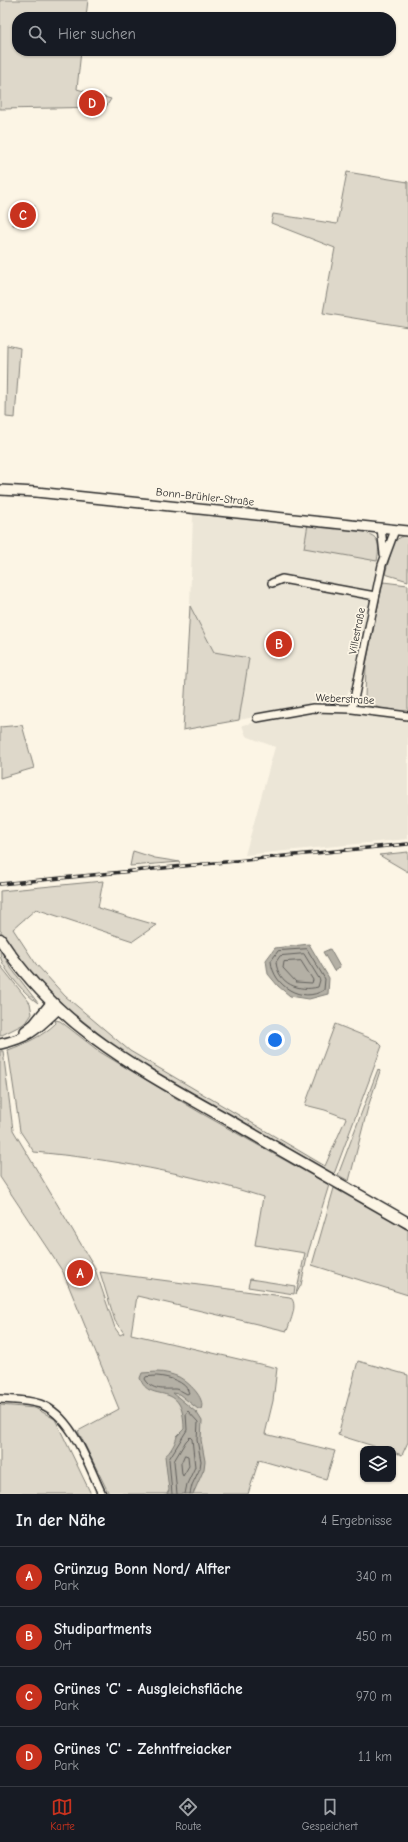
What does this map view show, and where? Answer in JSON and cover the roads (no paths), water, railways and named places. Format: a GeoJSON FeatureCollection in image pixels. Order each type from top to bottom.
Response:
{"type":"FeatureCollection","features":[{"type":"Feature","properties":{"kind":"main road"},"geometry":{"type":"LineString","coordinates":[[0,939],[13,960],[55,1006],[98,1043],[135,1067],[408,1222]]}},
{"type":"Feature","properties":{"kind":"street","name":"Bonn-Brühler-Straße"},"geometry":{"type":"LineString","coordinates":[[0,490],[36,492],[408,531]]}},
{"type":"Feature","properties":{"kind":"street","name":"Villestraße"},"geometry":{"type":"LineString","coordinates":[[381,528],[384,557]]}},
{"type":"Feature","properties":{"kind":"street","name":"Villestraße"},"geometry":{"type":"LineString","coordinates":[[352,709],[384,557],[395,530]]}},
{"type":"Feature","properties":{"kind":"street"},"geometry":{"type":"LineString","coordinates":[[272,583],[282,579],[375,596]]}},
{"type":"Feature","properties":{"kind":"street","name":"Weberstraße"},"geometry":{"type":"LineString","coordinates":[[257,718],[313,708],[352,709],[408,716]]}},
{"type":"Feature","properties":{"kind":"street"},"geometry":{"type":"LineString","coordinates":[[4,1043],[34,1024],[55,1006]]}},
{"type":"Feature","properties":{"kind":"street"},"geometry":{"type":"LineString","coordinates":[[0,1399],[40,1404],[48,1408],[62,1419],[72,1432],[102,1494]]}},
{"type":"Feature","properties":{"kind":"water"},"geometry":{"type":"Polygon","coordinates":[[[309,944],[329,978],[328,994],[309,999],[290,996],[278,986],[268,974],[266,960],[275,948],[309,944]]]}},
{"type":"Feature","properties":{"kind":"water"},"geometry":{"type":"Polygon","coordinates":[[[330,949],[340,967],[334,971],[323,952],[330,949]]]}},
{"type":"Feature","properties":{"kind":"water"},"geometry":{"type":"Polygon","coordinates":[[[157,1372],[171,1374],[183,1379],[199,1395],[201,1400],[201,1409],[198,1409],[179,1394],[173,1393],[197,1413],[202,1421],[201,1440],[205,1461],[204,1469],[193,1494],[167,1494],[169,1490],[165,1456],[172,1447],[177,1436],[184,1429],[182,1413],[178,1403],[172,1397],[144,1386],[140,1378],[142,1373],[157,1372]]]}},
{"type":"Feature","properties":{"kind":"railway"},"geometry":{"type":"LineString","coordinates":[[0,884],[408,844]]}},
{"type":"Feature","properties":{"kind":"place","name":"Grünes 'C' - Zehntfreiacker"},"geometry":{"type":"Point","coordinates":[92,103]}},
{"type":"Feature","properties":{"kind":"place","name":"Grünes 'C' - Ausgleichsfläche"},"geometry":{"type":"Point","coordinates":[23,215]}},
{"type":"Feature","properties":{"kind":"place","name":"Studipartments"},"geometry":{"type":"Point","coordinates":[279,644]}},
{"type":"Feature","properties":{"kind":"place","name":"Grünzug Bonn Nord/ Alfter"},"geometry":{"type":"Point","coordinates":[80,1273]}}]}
